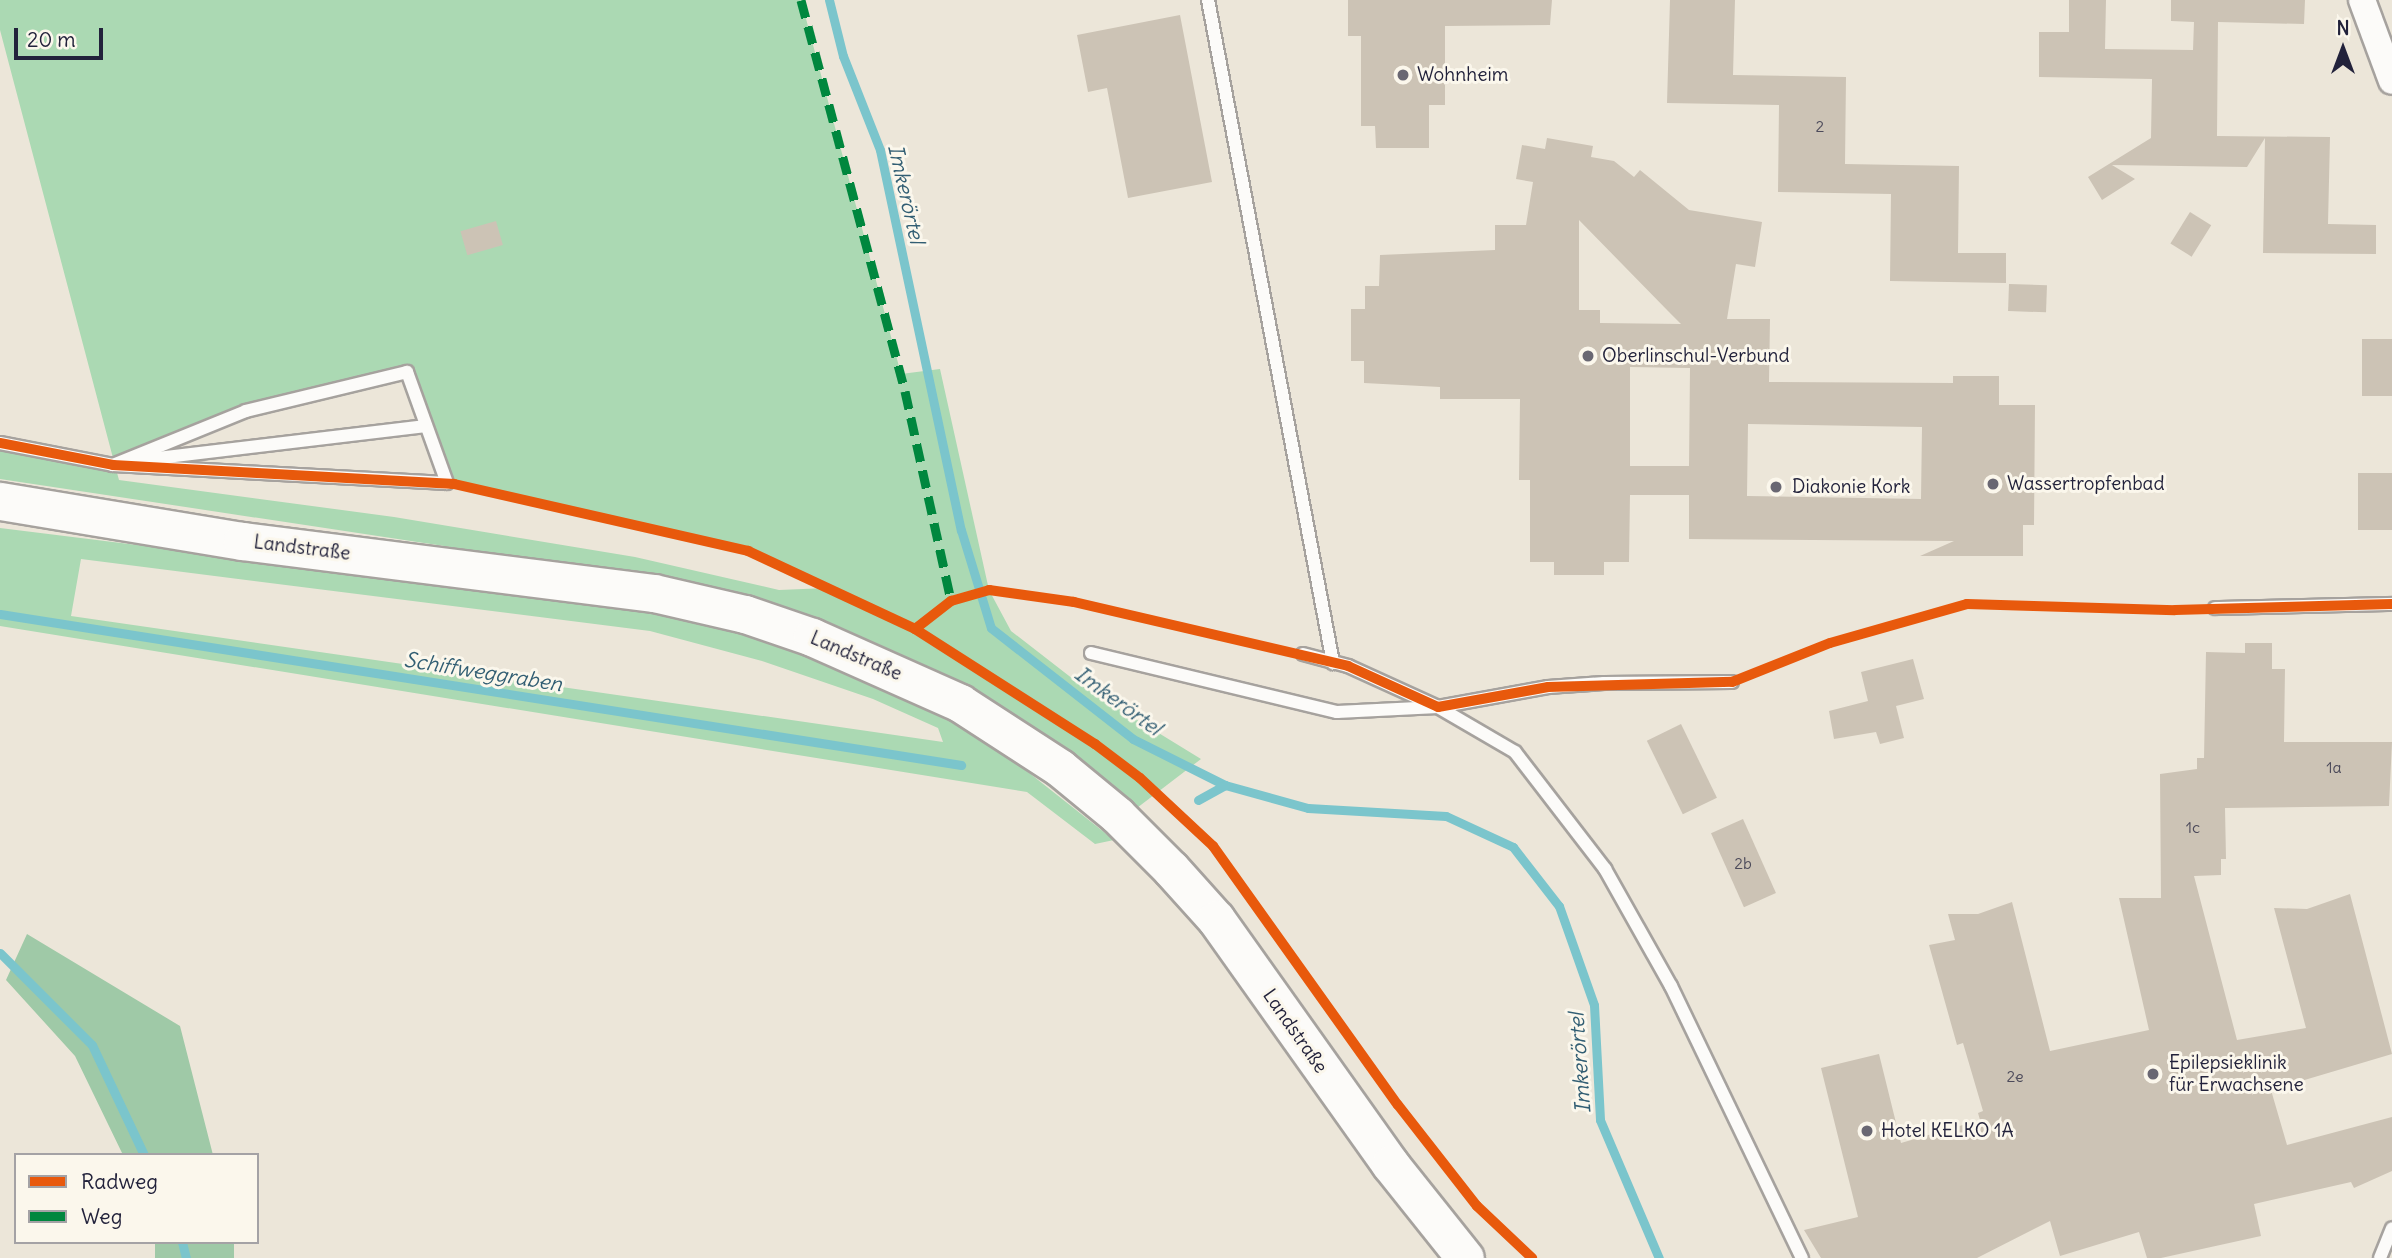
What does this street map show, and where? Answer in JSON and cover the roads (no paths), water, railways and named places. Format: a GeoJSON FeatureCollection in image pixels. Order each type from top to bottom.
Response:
{"type":"FeatureCollection","features":[{"type":"Feature","properties":{"kind":"main road","name":"Landstraße"},"geometry":{"type":"LineString","coordinates":[[0,501],[242,541],[654,593],[745,614],[812,637],[960,702],[1060,768],[1117,815],[1171,869],[1216,919],[1390,1164],[1465,1258]]}},
{"type":"Feature","properties":{"kind":"street"},"geometry":{"type":"LineString","coordinates":[[2362,0],[2392,81]]}},
{"type":"Feature","properties":{"kind":"lane"},"geometry":{"type":"LineString","coordinates":[[1208,0],[1333,663]]}},
{"type":"Feature","properties":{"kind":"lane"},"geometry":{"type":"LineString","coordinates":[[0,443],[113,465],[447,483],[407,372],[246,411],[113,465]]}},
{"type":"Feature","properties":{"kind":"lane"},"geometry":{"type":"LineString","coordinates":[[113,465],[426,426]]}},
{"type":"Feature","properties":{"kind":"lane"},"geometry":{"type":"LineString","coordinates":[[2215,608],[2392,604]]}},
{"type":"Feature","properties":{"kind":"lane"},"geometry":{"type":"LineString","coordinates":[[1091,653],[1337,712],[1438,706],[1548,687],[1732,682]]}},
{"type":"Feature","properties":{"kind":"lane"},"geometry":{"type":"LineString","coordinates":[[1303,654],[1333,663],[1438,706],[1515,752],[1605,869],[1671,986],[1802,1258]]}},
{"type":"Feature","properties":{"kind":"lane"},"geometry":{"type":"LineString","coordinates":[[2380,1258],[2392,1228]]}},
{"type":"Feature","properties":{"kind":"waterway","name":"Imkerörtel"},"geometry":{"type":"LineString","coordinates":[[829,0],[843,56],[880,150],[961,530],[991,628],[1133,739],[1225,785],[1308,808],[1446,816],[1513,847],[1559,906],[1594,1005],[1600,1120],[1659,1258]]}},
{"type":"Feature","properties":{"kind":"waterway","name":"Schiffweggraben"},"geometry":{"type":"LineString","coordinates":[[0,614],[961,765]]}},
{"type":"Feature","properties":{"kind":"waterway"},"geometry":{"type":"LineString","coordinates":[[1198,800],[1225,785]]}},
{"type":"Feature","properties":{"kind":"waterway"},"geometry":{"type":"LineString","coordinates":[[0,953],[92,1045],[143,1153]]}},
{"type":"Feature","properties":{"kind":"waterway"},"geometry":{"type":"LineString","coordinates":[[182,1244],[186,1258]]}},
{"type":"Feature","properties":{"kind":"place","name":"Wohnheim"},"geometry":{"type":"Point","coordinates":[1403,75]}},
{"type":"Feature","properties":{"kind":"place","name":"Oberlinschul-Verbund"},"geometry":{"type":"Point","coordinates":[1588,356]}},
{"type":"Feature","properties":{"kind":"place","name":"Wassertropfenbad"},"geometry":{"type":"Point","coordinates":[1993,484]}},
{"type":"Feature","properties":{"kind":"place","name":"Diakonie Kork"},"geometry":{"type":"Point","coordinates":[1776,487]}},
{"type":"Feature","properties":{"kind":"place","name":"Epilepsieklinik für Erwachsene"},"geometry":{"type":"Point","coordinates":[2153,1074]}},
{"type":"Feature","properties":{"kind":"place","name":"Hotel KELKO 1A"},"geometry":{"type":"Point","coordinates":[1867,1131]}}]}
